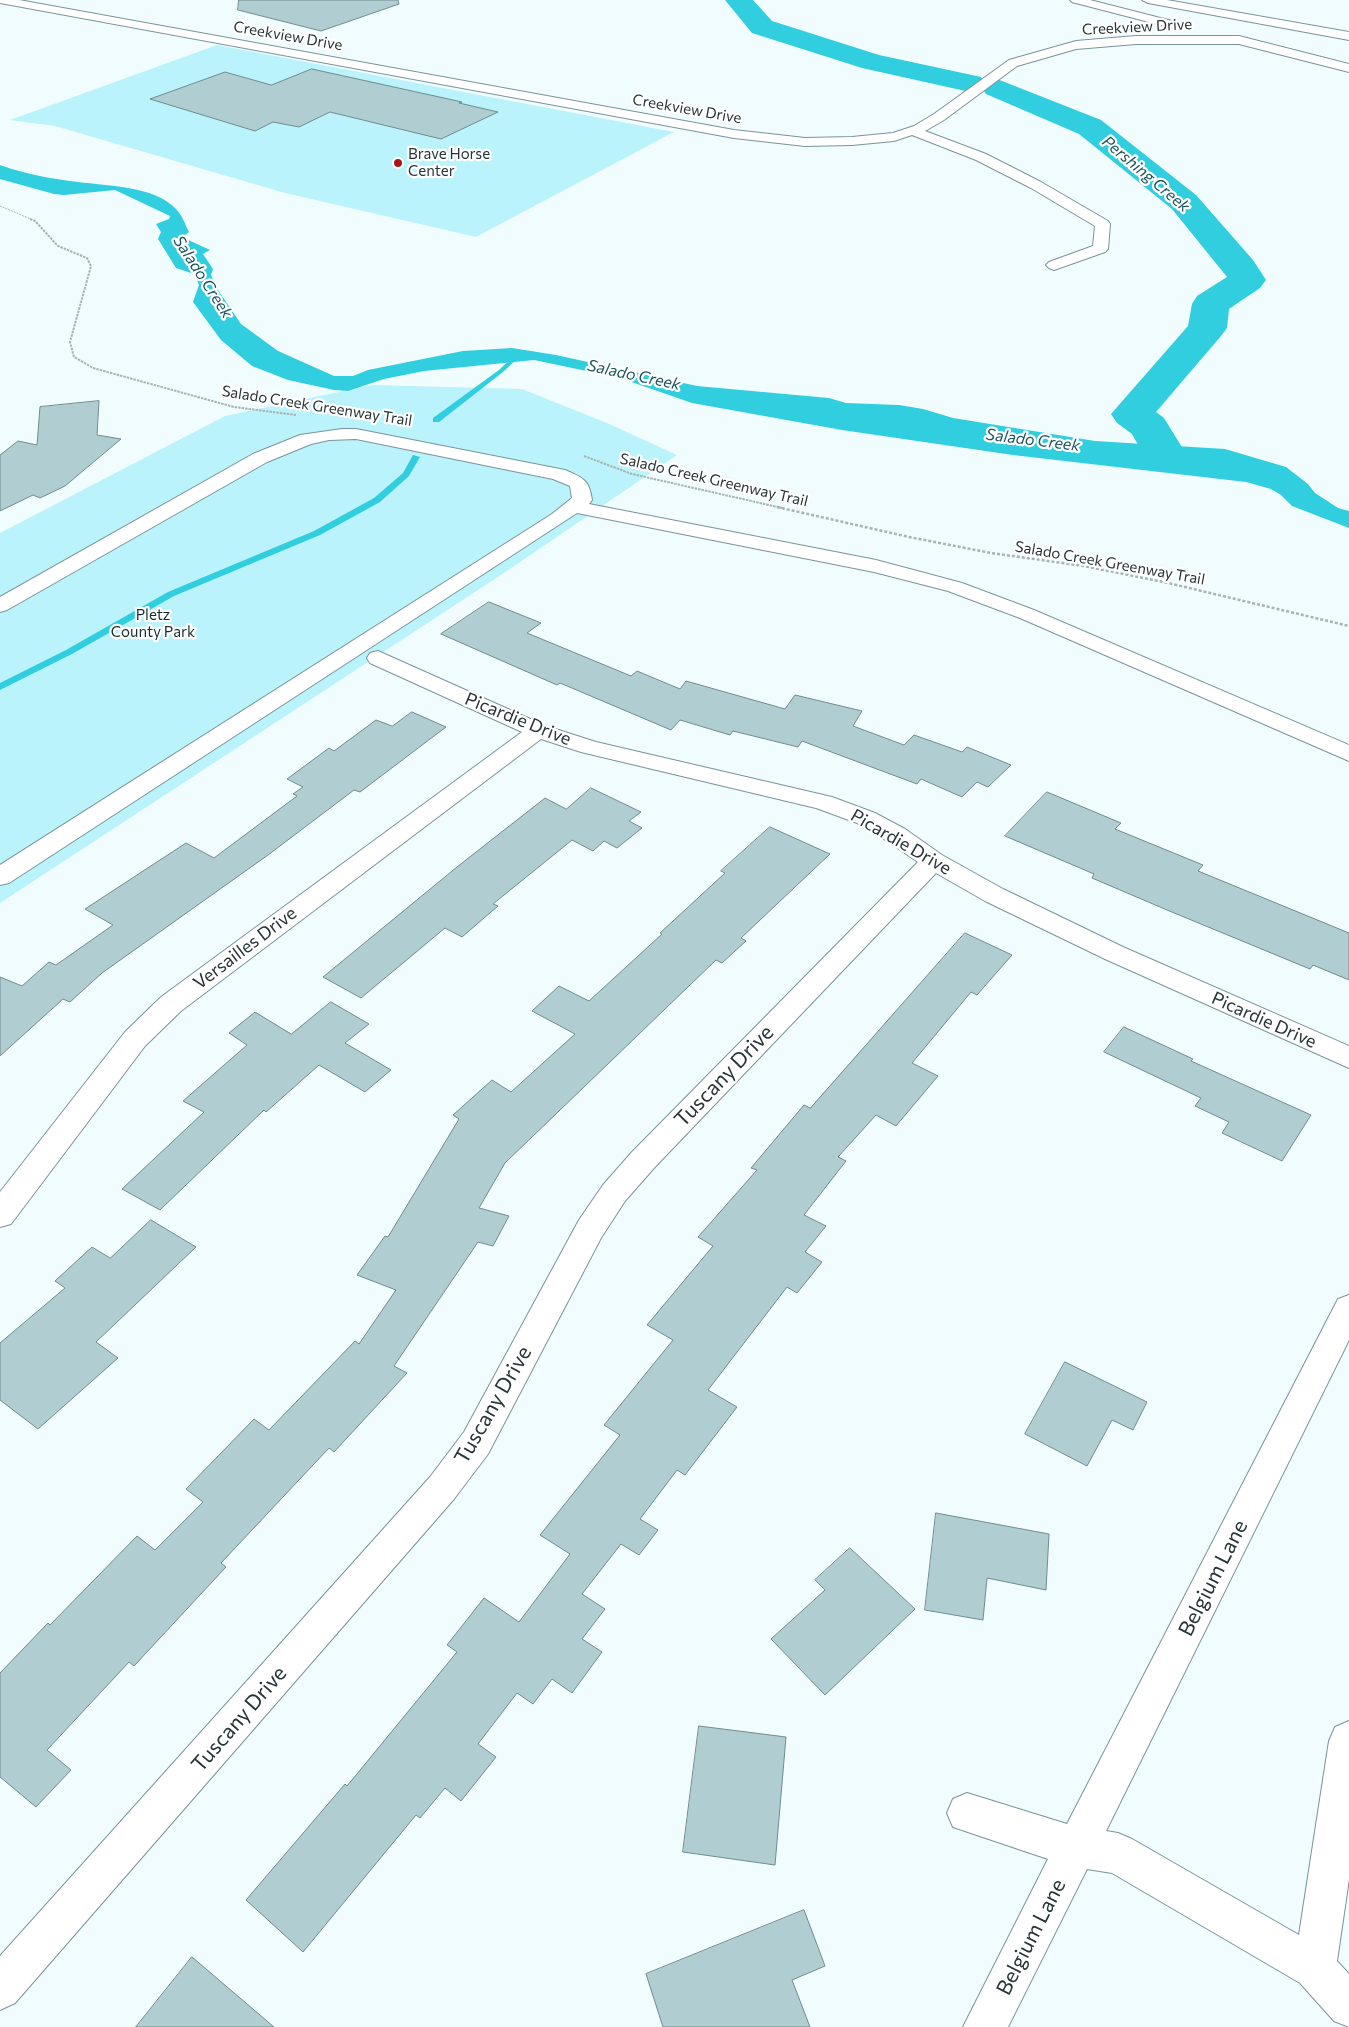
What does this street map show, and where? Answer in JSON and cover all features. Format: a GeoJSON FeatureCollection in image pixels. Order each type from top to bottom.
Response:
{"type":"FeatureCollection","features":[{"type":"Feature","properties":{"kind":"street","name":"Creekview Drive"},"geometry":{"type":"LineString","coordinates":[[0,0],[742,136],[805,142],[852,141],[894,137],[913,131],[939,117],[1013,63],[1037,54],[1076,46],[1136,40],[1239,40],[1349,68]]}},
{"type":"Feature","properties":{"kind":"street"},"geometry":{"type":"LineString","coordinates":[[1076,0],[1239,40]]}},
{"type":"Feature","properties":{"kind":"street"},"geometry":{"type":"LineString","coordinates":[[1148,0],[1349,36]]}},
{"type":"Feature","properties":{"kind":"street"},"geometry":{"type":"LineString","coordinates":[[1272,48],[1320,16]]}},
{"type":"Feature","properties":{"kind":"street"},"geometry":{"type":"LineString","coordinates":[[913,131],[981,157],[1036,184],[1102,224],[1100,249],[1054,264]]}},
{"type":"Feature","properties":{"kind":"street"},"geometry":{"type":"LineString","coordinates":[[0,606],[260,458],[303,439],[337,433],[356,434],[558,474],[578,483],[581,490],[582,500],[574,507],[0,877]]}},
{"type":"Feature","properties":{"kind":"street"},"geometry":{"type":"LineString","coordinates":[[574,507],[876,566],[955,587],[1027,614],[1349,754]]}},
{"type":"Feature","properties":{"kind":"street","name":"Picardie Drive"},"geometry":{"type":"LineString","coordinates":[[378,658],[538,731],[589,747],[823,802],[866,818],[896,835],[933,861],[994,895],[1114,953],[1349,1058]]}},
{"type":"Feature","properties":{"kind":"street","name":"Versailles Drive"},"geometry":{"type":"LineString","coordinates":[[0,1215],[135,1038],[171,1004],[538,731]]}},
{"type":"Feature","properties":{"kind":"street","name":"Tuscany Drive"},"geometry":{"type":"LineString","coordinates":[[0,1988],[442,1488],[476,1443],[590,1229],[614,1193],[643,1160],[933,861]]}},
{"type":"Feature","properties":{"kind":"street","name":"Belgium Lane"},"geometry":{"type":"LineString","coordinates":[[986,2027],[1349,1308]]}},
{"type":"Feature","properties":{"kind":"street"},"geometry":{"type":"LineString","coordinates":[[1315,1968],[1349,1741]]}},
{"type":"Feature","properties":{"kind":"street"},"geometry":{"type":"LineString","coordinates":[[967,1813],[1076,1847],[1118,1853],[1315,1968],[1349,2006]]}},
{"type":"Feature","properties":{"kind":"path","name":"Salado Creek Greenway Trail"},"geometry":{"type":"LineString","coordinates":[[0,206],[35,221],[58,246],[87,258],[91,266],[70,342],[74,357],[93,368],[234,407],[300,416]]}},
{"type":"Feature","properties":{"kind":"path","name":"Salado Creek Greenway Trail"},"geometry":{"type":"LineString","coordinates":[[580,455],[632,474],[900,535],[991,554],[1084,566],[1168,583],[1349,626]]}},
{"type":"Feature","properties":{"kind":"green space","name":"Brave Horse Center"},"geometry":{"type":"Polygon","coordinates":[[[217,45],[674,132],[476,237],[285,193],[55,126],[10,120],[217,45]]]}},
{"type":"Feature","properties":{"kind":"green space","name":"Pletz County Park"},"geometry":{"type":"Polygon","coordinates":[[[372,385],[522,389],[607,423],[677,455],[507,571],[0,903],[0,533],[225,416],[372,385]]]}},
{"type":"Feature","properties":{"kind":"water","name":"Salado Creek"},"geometry":{"type":"Polygon","coordinates":[[[0,165],[48,178],[144,191],[167,201],[180,214],[189,232],[184,238],[210,250],[203,254],[213,269],[211,275],[218,290],[241,324],[278,351],[334,376],[353,376],[368,370],[463,351],[512,348],[556,355],[697,386],[829,398],[846,403],[899,405],[923,409],[953,418],[1095,441],[1225,449],[1286,467],[1308,484],[1315,493],[1338,508],[1349,511],[1349,528],[1292,506],[1281,495],[1271,489],[1246,482],[1013,455],[842,430],[692,403],[620,378],[534,360],[424,371],[384,379],[348,391],[334,390],[288,380],[252,366],[221,340],[193,302],[199,285],[194,274],[176,268],[158,239],[161,232],[156,224],[169,219],[170,216],[115,190],[64,195],[0,179],[0,165]]]}},
{"type":"Feature","properties":{"kind":"building"},"geometry":{"type":"Polygon","coordinates":[[[239,0],[398,0],[399,4],[321,31],[238,10],[239,0]]]}},
{"type":"Feature","properties":{"kind":"building"},"geometry":{"type":"Polygon","coordinates":[[[312,69],[462,102],[459,103],[498,112],[441,139],[330,112],[299,127],[273,122],[255,131],[150,99],[225,72],[271,85],[312,69]]]}},
{"type":"Feature","properties":{"kind":"building"},"geometry":{"type":"Polygon","coordinates":[[[99,401],[97,435],[121,439],[65,486],[40,498],[33,495],[0,511],[0,455],[18,441],[37,445],[40,407],[99,401]]]}},
{"type":"Feature","properties":{"kind":"building"},"geometry":{"type":"Polygon","coordinates":[[[489,602],[541,623],[527,633],[631,676],[637,671],[680,689],[686,681],[785,709],[795,695],[862,711],[853,726],[904,745],[914,735],[962,752],[967,747],[1011,765],[988,787],[977,782],[962,797],[921,779],[917,784],[802,741],[798,747],[733,731],[730,735],[680,720],[671,730],[560,683],[557,685],[441,634],[489,602]]]}},
{"type":"Feature","properties":{"kind":"building"},"geometry":{"type":"Polygon","coordinates":[[[412,712],[446,727],[360,792],[354,790],[268,855],[102,973],[70,1002],[63,999],[0,1056],[0,977],[22,986],[49,962],[56,965],[113,925],[85,909],[186,843],[214,858],[297,796],[293,794],[303,787],[287,779],[329,748],[334,751],[376,720],[392,726],[412,712]]]}},
{"type":"Feature","properties":{"kind":"building"},"geometry":{"type":"Polygon","coordinates":[[[591,788],[641,812],[629,821],[642,828],[617,848],[604,841],[593,851],[572,840],[493,904],[498,906],[462,937],[445,928],[361,998],[323,977],[457,867],[545,798],[566,809],[591,788]]]}},
{"type":"Feature","properties":{"kind":"building"},"geometry":{"type":"Polygon","coordinates":[[[1047,792],[1121,823],[1115,829],[1203,865],[1198,871],[1349,933],[1349,980],[1313,965],[1310,969],[1167,910],[1092,878],[1094,874],[1005,836],[1047,792]]]}},
{"type":"Feature","properties":{"kind":"building"},"geometry":{"type":"Polygon","coordinates":[[[770,827],[830,854],[741,938],[746,941],[722,963],[716,960],[505,1163],[479,1208],[509,1216],[493,1246],[478,1242],[394,1366],[407,1373],[334,1452],[329,1448],[221,1563],[226,1567],[134,1666],[129,1662],[47,1750],[71,1770],[36,1807],[0,1777],[0,1673],[137,1536],[155,1550],[203,1502],[186,1489],[254,1419],[269,1430],[355,1341],[359,1344],[396,1290],[357,1275],[385,1236],[388,1237],[459,1119],[453,1115],[492,1080],[511,1092],[575,1034],[532,1011],[559,986],[589,1001],[662,934],[660,933],[725,873],[721,871],[770,827]]]}},
{"type":"Feature","properties":{"kind":"building"},"geometry":{"type":"Polygon","coordinates":[[[965,933],[1012,955],[977,995],[971,992],[912,1063],[938,1076],[896,1126],[876,1115],[838,1157],[846,1161],[804,1215],[826,1226],[805,1252],[822,1262],[797,1293],[787,1287],[708,1390],[737,1407],[685,1475],[677,1470],[640,1519],[658,1530],[639,1555],[621,1544],[582,1594],[605,1609],[582,1639],[602,1652],[572,1693],[552,1679],[533,1704],[517,1693],[478,1744],[496,1757],[461,1801],[445,1788],[420,1818],[416,1815],[303,1952],[246,1900],[345,1784],[347,1786],[457,1652],[447,1645],[484,1598],[519,1622],[570,1554],[540,1535],[620,1435],[604,1425],[673,1340],[647,1325],[713,1246],[698,1237],[757,1170],[751,1168],[804,1105],[810,1108],[965,933]]]}},
{"type":"Feature","properties":{"kind":"building"},"geometry":{"type":"Polygon","coordinates":[[[331,1002],[369,1024],[345,1043],[391,1070],[365,1092],[319,1065],[266,1112],[264,1110],[160,1210],[122,1189],[204,1112],[183,1101],[247,1045],[229,1033],[255,1012],[291,1034],[331,1002]]]}},
{"type":"Feature","properties":{"kind":"building"},"geometry":{"type":"Polygon","coordinates":[[[1124,1027],[1193,1059],[1191,1061],[1311,1115],[1282,1161],[1222,1133],[1229,1122],[1195,1106],[1201,1098],[1104,1052],[1124,1027]]]}},
{"type":"Feature","properties":{"kind":"building"},"geometry":{"type":"Polygon","coordinates":[[[151,1220],[196,1247],[96,1342],[118,1358],[38,1429],[0,1400],[0,1343],[65,1288],[55,1281],[92,1247],[110,1258],[151,1220]]]}},
{"type":"Feature","properties":{"kind":"building"},"geometry":{"type":"Polygon","coordinates":[[[1065,1362],[1147,1402],[1133,1430],[1112,1420],[1087,1466],[1025,1434],[1065,1362]]]}},
{"type":"Feature","properties":{"kind":"building"},"geometry":{"type":"Polygon","coordinates":[[[936,1513],[1049,1534],[1046,1590],[987,1578],[983,1620],[925,1610],[936,1513]]]}},
{"type":"Feature","properties":{"kind":"building"},"geometry":{"type":"Polygon","coordinates":[[[850,1548],[915,1609],[825,1695],[771,1639],[825,1590],[815,1580],[850,1548]]]}},
{"type":"Feature","properties":{"kind":"building"},"geometry":{"type":"Polygon","coordinates":[[[699,1726],[786,1737],[775,1865],[683,1852],[699,1726]]]}},
{"type":"Feature","properties":{"kind":"building"},"geometry":{"type":"Polygon","coordinates":[[[804,1910],[825,1966],[792,1980],[810,2027],[663,2027],[646,1974],[804,1910]]]}},
{"type":"Feature","properties":{"kind":"building"},"geometry":{"type":"Polygon","coordinates":[[[192,1957],[274,2027],[136,2027],[192,1957]]]}},
{"type":"Feature","properties":{"kind":"waterway","name":"Pershing Creek"},"geometry":{"type":"LineString","coordinates":[[738,0],[762,27],[872,62],[970,83]]}},
{"type":"Feature","properties":{"kind":"waterway","name":"Pershing Creek"},"geometry":{"type":"LineString","coordinates":[[997,88],[1090,127],[1184,202],[1240,268],[1247,280],[1211,304],[1207,328],[1132,414],[1149,427],[1166,457]]}},
{"type":"Feature","properties":{"kind":"waterway"},"geometry":{"type":"LineString","coordinates":[[436,420],[501,371],[519,354]]}},
{"type":"Feature","properties":{"kind":"waterway"},"geometry":{"type":"LineString","coordinates":[[0,687],[69,652],[171,594],[317,533],[377,500],[406,474],[416,457]]}},
{"type":"Feature","properties":{"kind":"place","name":"Brave Horse Center"},"geometry":{"type":"Point","coordinates":[398,163]}}]}
